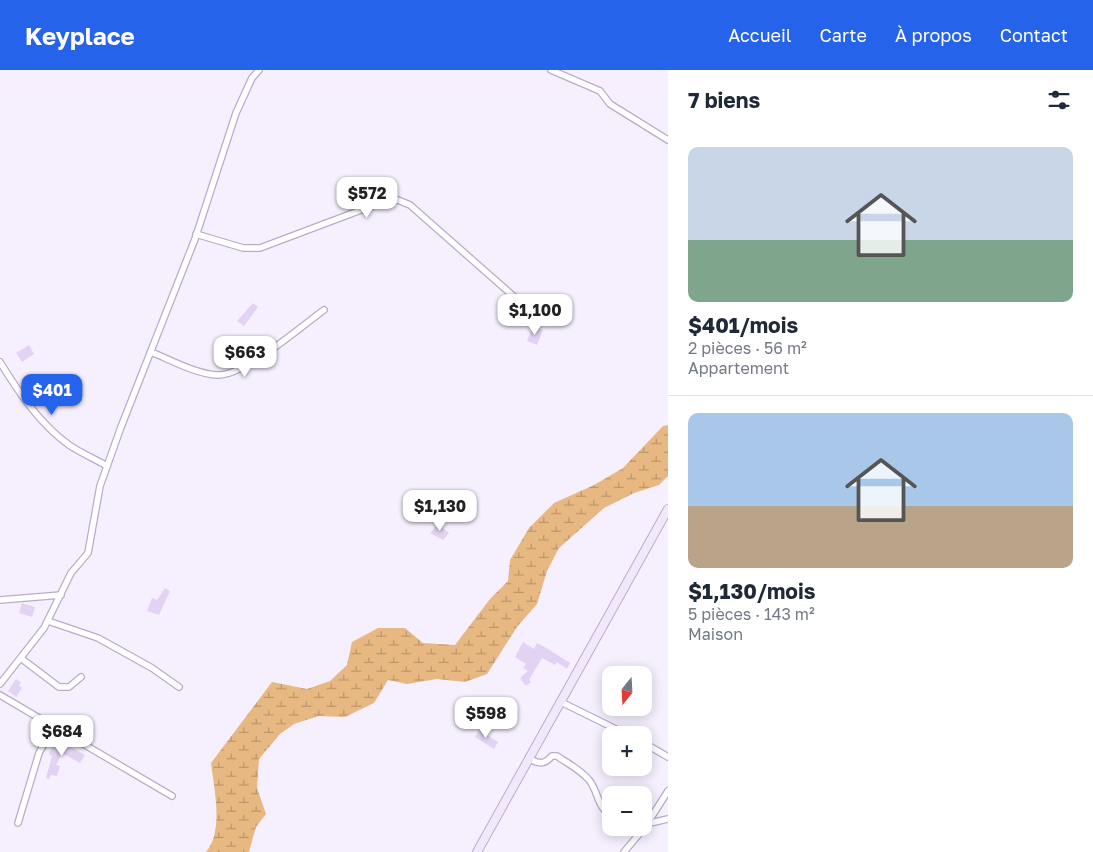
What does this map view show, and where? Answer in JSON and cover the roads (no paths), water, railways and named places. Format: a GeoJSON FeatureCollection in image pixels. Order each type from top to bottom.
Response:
{"type":"FeatureCollection","features":[{"type":"Feature","properties":{"kind":"street"},"geometry":{"type":"LineString","coordinates":[[0,684],[22,658],[48,621],[71,573],[88,553],[100,486],[107,466],[196,234],[236,113],[249,83],[259,70]]}},
{"type":"Feature","properties":{"kind":"street"},"geometry":{"type":"LineString","coordinates":[[552,70],[600,91],[610,104],[668,140]]}},
{"type":"Feature","properties":{"kind":"street"},"geometry":{"type":"LineString","coordinates":[[196,234],[243,248],[260,248],[377,204],[398,200],[410,205],[519,301]]}},
{"type":"Feature","properties":{"kind":"street"},"geometry":{"type":"LineString","coordinates":[[151,352],[194,370],[215,375],[227,375],[247,366],[324,310]]}},
{"type":"Feature","properties":{"kind":"street"},"geometry":{"type":"LineString","coordinates":[[0,362],[30,406],[52,431],[71,446],[107,466]]}},
{"type":"Feature","properties":{"kind":"street"},"geometry":{"type":"LineString","coordinates":[[477,852],[668,509]]}},
{"type":"Feature","properties":{"kind":"street"},"geometry":{"type":"LineString","coordinates":[[0,600],[61,596]]}},
{"type":"Feature","properties":{"kind":"street"},"geometry":{"type":"LineString","coordinates":[[48,621],[98,638],[152,668],[179,687]]}},
{"type":"Feature","properties":{"kind":"street"},"geometry":{"type":"LineString","coordinates":[[22,658],[59,687],[69,687],[81,677]]}},
{"type":"Feature","properties":{"kind":"street"},"geometry":{"type":"LineString","coordinates":[[0,695],[53,728],[172,796]]}},
{"type":"Feature","properties":{"kind":"street"},"geometry":{"type":"LineString","coordinates":[[561,702],[610,726]]}},
{"type":"Feature","properties":{"kind":"street"},"geometry":{"type":"LineString","coordinates":[[18,823],[39,753],[53,728]]}},
{"type":"Feature","properties":{"kind":"street"},"geometry":{"type":"LineString","coordinates":[[652,748],[668,757]]}},
{"type":"Feature","properties":{"kind":"street"},"geometry":{"type":"LineString","coordinates":[[529,759],[541,764],[546,763],[552,756],[557,756],[590,780],[602,806]]}},
{"type":"Feature","properties":{"kind":"street"},"geometry":{"type":"LineString","coordinates":[[652,815],[668,791]]}},
{"type":"Feature","properties":{"kind":"street"},"geometry":{"type":"LineString","coordinates":[[652,823],[668,819]]}},
{"type":"Feature","properties":{"kind":"street"},"geometry":{"type":"LineString","coordinates":[[624,852],[637,836]]}}]}
